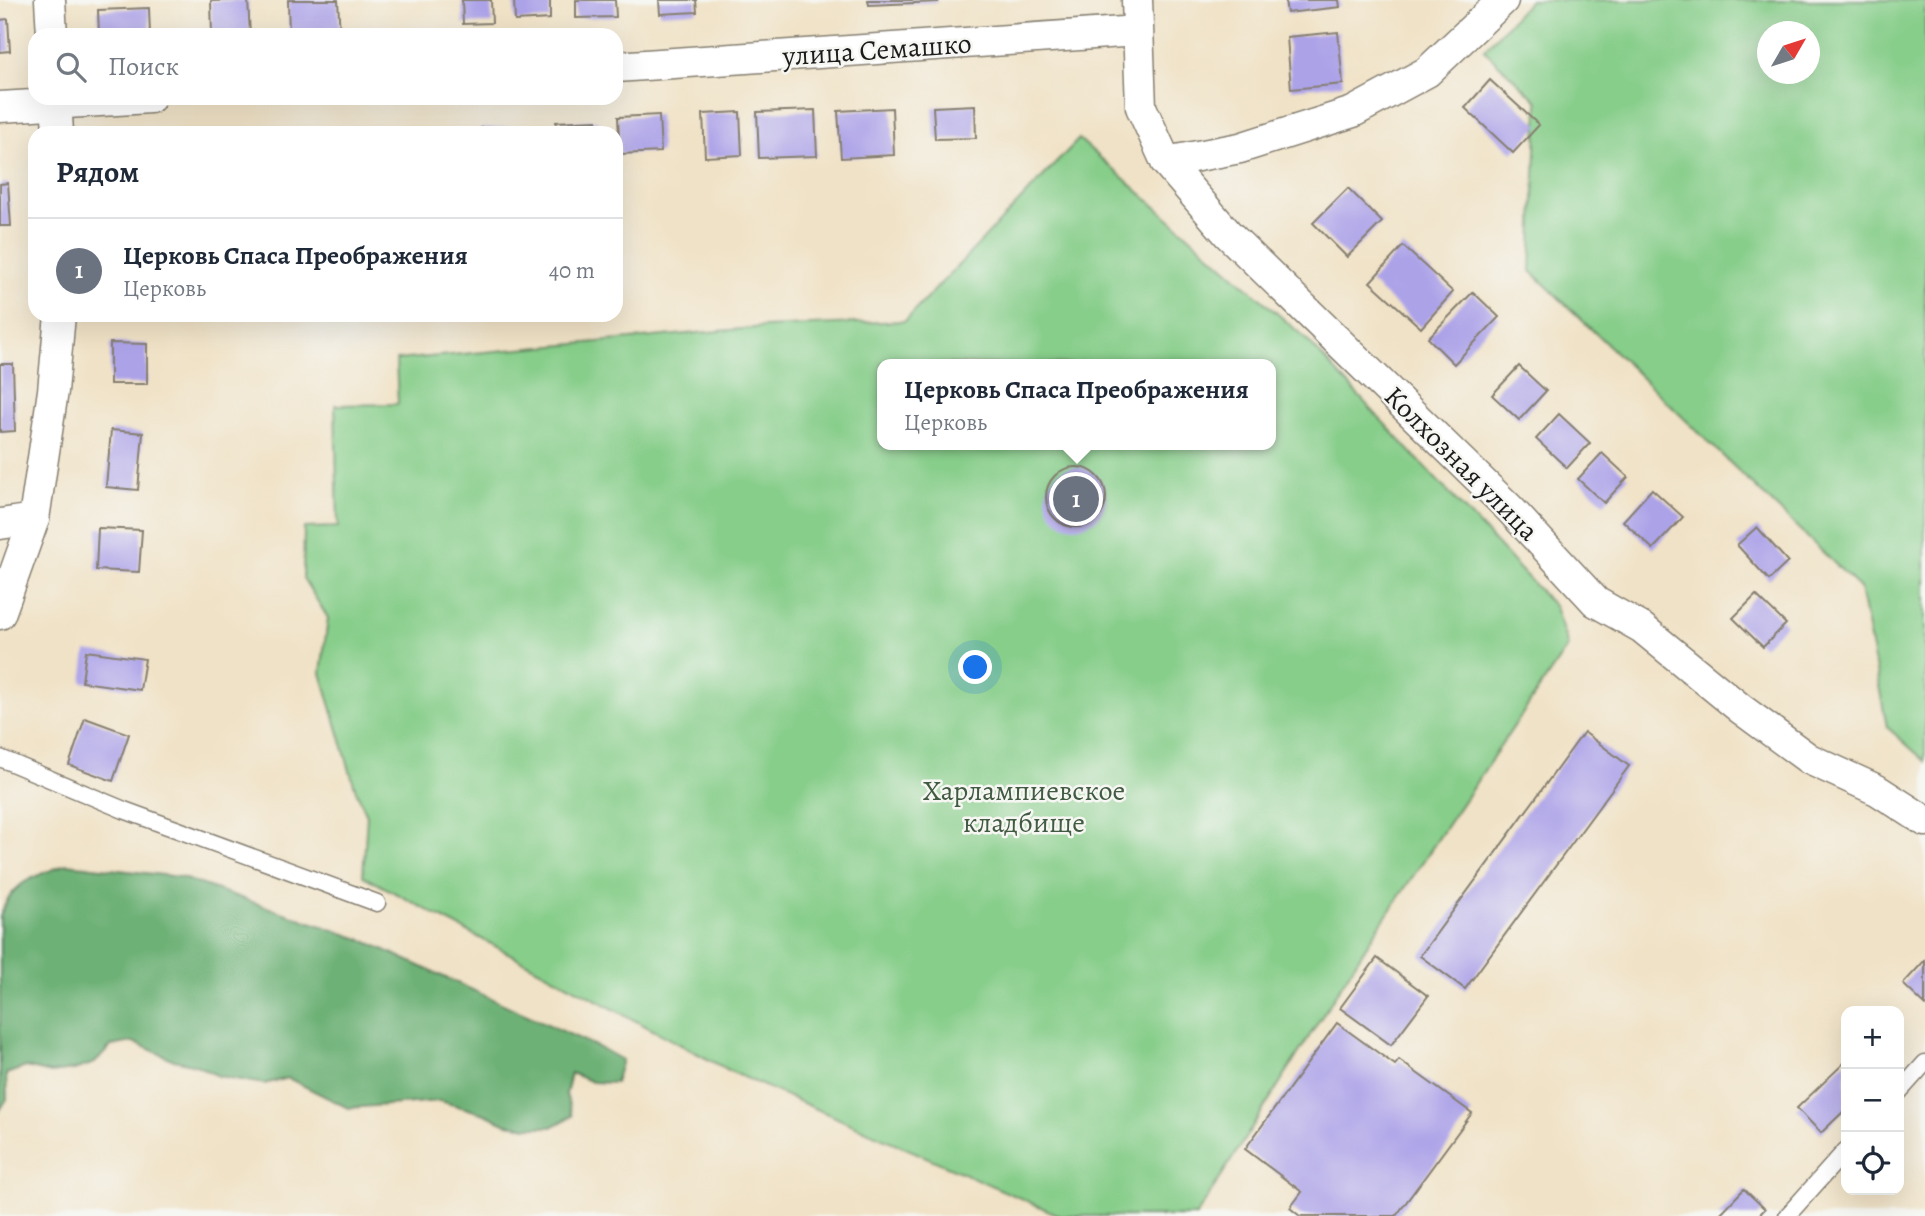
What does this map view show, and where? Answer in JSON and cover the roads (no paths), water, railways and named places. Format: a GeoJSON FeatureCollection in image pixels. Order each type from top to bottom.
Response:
{"type":"FeatureCollection","features":[{"type":"Feature","properties":{"kind":"street"},"geometry":{"type":"LineString","coordinates":[[50,0],[52,28]]}},
{"type":"Feature","properties":{"kind":"street","name":"Колхозная улица"},"geometry":{"type":"LineString","coordinates":[[1137,0],[1141,107],[1166,162],[1228,234],[1510,509],[1597,602],[1642,628],[1741,709],[1809,759],[1877,790],[1925,821]]}},
{"type":"Feature","properties":{"kind":"street"},"geometry":{"type":"LineString","coordinates":[[1166,162],[1240,148],[1353,111],[1427,72],[1503,0]]}},
{"type":"Feature","properties":{"kind":"street","name":"улица Семашко"},"geometry":{"type":"LineString","coordinates":[[623,67],[1138,32]]}},
{"type":"Feature","properties":{"kind":"street"},"geometry":{"type":"LineString","coordinates":[[0,107],[56,112],[103,105]]}},
{"type":"Feature","properties":{"kind":"street"},"geometry":{"type":"LineString","coordinates":[[0,614],[34,519],[53,391],[59,322]]}},
{"type":"Feature","properties":{"kind":"street"},"geometry":{"type":"LineString","coordinates":[[0,524],[34,519]]}},
{"type":"Feature","properties":{"kind":"lane"},"geometry":{"type":"LineString","coordinates":[[0,758],[124,810],[377,903]]}},
{"type":"Feature","properties":{"kind":"lane"},"geometry":{"type":"LineString","coordinates":[[1904,1086],[1925,1063]]}},
{"type":"Feature","properties":{"kind":"lane"},"geometry":{"type":"LineString","coordinates":[[1787,1216],[1841,1156]]}},
{"type":"Feature","properties":{"kind":"place","name":"Церковь Спаса Преображения"},"geometry":{"type":"Point","coordinates":[1076,499]}},
{"type":"Feature","properties":{"kind":"park label","name":"Харлампиевское кладбище"},"geometry":{"type":"Point","coordinates":[1024,806]}}]}
